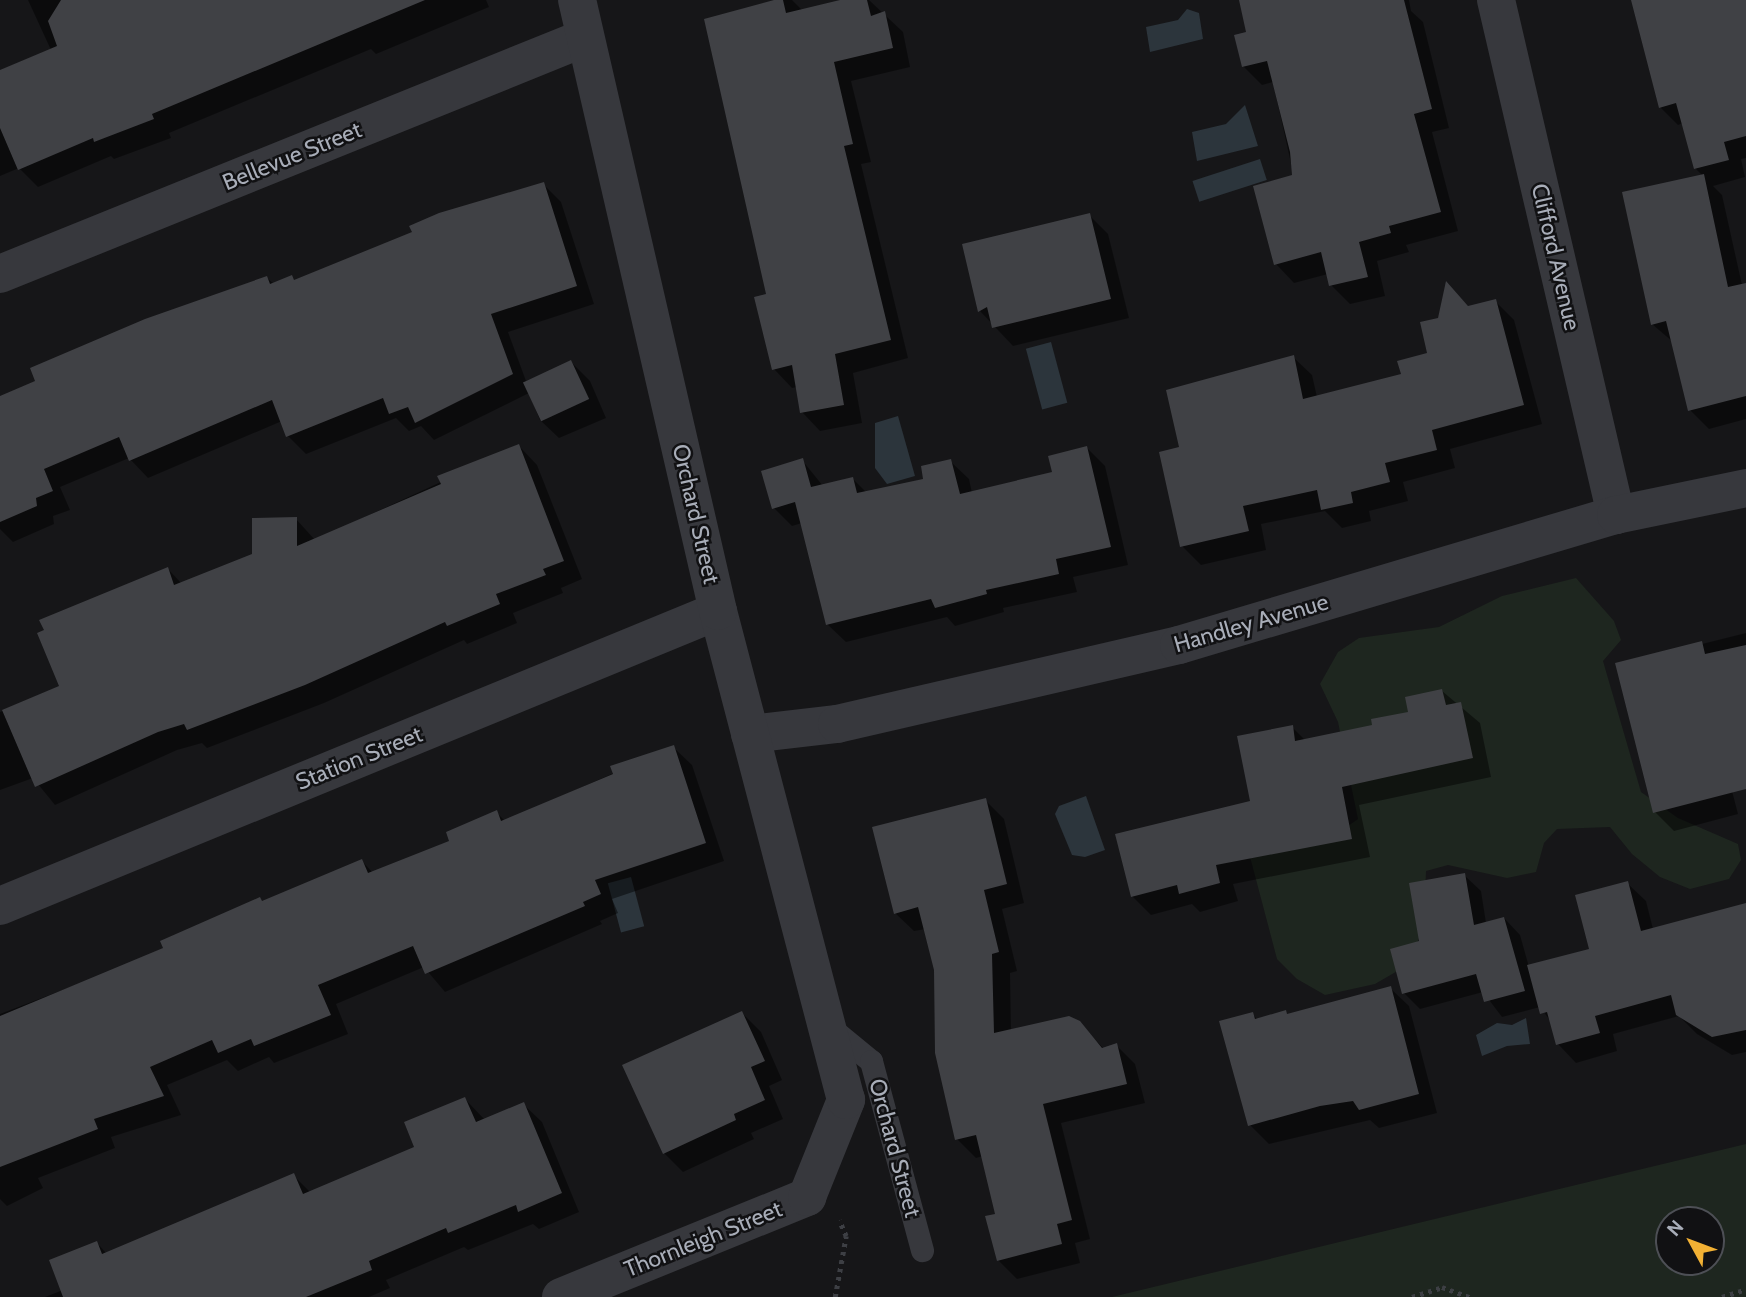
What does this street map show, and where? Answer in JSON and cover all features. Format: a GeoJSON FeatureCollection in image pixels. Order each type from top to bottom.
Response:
{"type":"FeatureCollection","features":[{"type":"Feature","properties":{"kind":"street","name":"Orchard Street"},"geometry":{"type":"LineString","coordinates":[[577,0],[718,611],[846,1100],[807,1197]]}},
{"type":"Feature","properties":{"kind":"street","name":"Clifford Avenue"},"geometry":{"type":"LineString","coordinates":[[1496,0],[1616,515]]}},
{"type":"Feature","properties":{"kind":"street","name":"Bellevue Street"},"geometry":{"type":"LineString","coordinates":[[0,274],[584,38]]}},
{"type":"Feature","properties":{"kind":"street","name":"Handley Avenue"},"geometry":{"type":"LineString","coordinates":[[750,734],[837,724],[1179,645],[1616,515],[1746,488]]}},
{"type":"Feature","properties":{"kind":"street","name":"Station Street"},"geometry":{"type":"LineString","coordinates":[[0,906],[718,611]]}},
{"type":"Feature","properties":{"kind":"street","name":"Thornleigh Street"},"geometry":{"type":"LineString","coordinates":[[561,1297],[807,1197]]}},
{"type":"Feature","properties":{"kind":"lane","name":"Orchard Street"},"geometry":{"type":"LineString","coordinates":[[827,1025],[872,1061],[922,1250]]}},
{"type":"Feature","properties":{"kind":"path"},"geometry":{"type":"LineString","coordinates":[[807,1197],[839,1220],[846,1236],[835,1297]]}},
{"type":"Feature","properties":{"kind":"path"},"geometry":{"type":"LineString","coordinates":[[1412,1297],[1442,1287],[1470,1297]]}},
{"type":"Feature","properties":{"kind":"path"},"geometry":{"type":"LineString","coordinates":[[1722,1297],[1746,1289]]}},
{"type":"Feature","properties":{"kind":"shaded area"},"geometry":{"type":"Polygon","coordinates":[[[1187,9],[1199,13],[1203,39],[1150,52],[1146,27],[1178,20],[1187,9]]]}},
{"type":"Feature","properties":{"kind":"shaded area"},"geometry":{"type":"Polygon","coordinates":[[[1245,105],[1258,146],[1197,161],[1192,132],[1226,124],[1245,105]]]}},
{"type":"Feature","properties":{"kind":"shaded area"},"geometry":{"type":"Polygon","coordinates":[[[1260,159],[1267,180],[1199,202],[1192,181],[1260,159]]]}},
{"type":"Feature","properties":{"kind":"shaded area"},"geometry":{"type":"Polygon","coordinates":[[[1051,342],[1067,403],[1042,410],[1026,349],[1051,342]]]}},
{"type":"Feature","properties":{"kind":"shaded area"},"geometry":{"type":"Polygon","coordinates":[[[898,416],[915,476],[887,484],[875,468],[875,423],[898,416]]]}},
{"type":"Feature","properties":{"kind":"shaded area"},"geometry":{"type":"Polygon","coordinates":[[[1576,578],[1614,621],[1621,640],[1603,661],[1641,792],[1678,818],[1738,844],[1741,860],[1729,879],[1690,889],[1660,877],[1632,854],[1610,827],[1557,829],[1544,843],[1536,872],[1507,878],[1448,865],[1426,871],[1424,928],[1406,966],[1375,984],[1325,995],[1297,979],[1277,959],[1249,853],[1338,833],[1358,819],[1338,722],[1320,684],[1338,652],[1359,638],[1439,627],[1502,596],[1576,578]]]}},
{"type":"Feature","properties":{"kind":"shaded area"},"geometry":{"type":"Polygon","coordinates":[[[1086,796],[1105,850],[1085,857],[1072,855],[1055,814],[1059,806],[1086,796]]]}},
{"type":"Feature","properties":{"kind":"shaded area"},"geometry":{"type":"Polygon","coordinates":[[[631,877],[644,926],[621,932],[608,883],[631,877]]]}},
{"type":"Feature","properties":{"kind":"shaded area"},"geometry":{"type":"Polygon","coordinates":[[[1526,1018],[1530,1044],[1507,1046],[1482,1056],[1476,1035],[1497,1023],[1512,1025],[1526,1018]]]}},
{"type":"Feature","properties":{"kind":"shaded area"},"geometry":{"type":"Polygon","coordinates":[[[1746,1144],[1746,1297],[1112,1297],[1746,1144]]]}},
{"type":"Feature","properties":{"kind":"building"},"geometry":{"type":"Polygon","coordinates":[[[61,0],[425,0],[152,114],[154,119],[94,142],[93,138],[18,170],[0,128],[0,70],[57,46],[48,21],[61,0]]]}},
{"type":"Feature","properties":{"kind":"building"},"geometry":{"type":"Polygon","coordinates":[[[774,0],[783,0],[786,13],[840,0],[867,0],[871,16],[885,11],[893,48],[834,62],[853,144],[844,146],[891,340],[835,354],[844,405],[800,413],[792,365],[772,370],[754,297],[766,294],[704,19],[774,0]]]}},
{"type":"Feature","properties":{"kind":"building"},"geometry":{"type":"Polygon","coordinates":[[[1239,0],[1404,0],[1432,109],[1414,114],[1441,212],[1389,226],[1391,233],[1359,242],[1368,277],[1329,286],[1321,252],[1274,265],[1253,186],[1292,175],[1290,152],[1267,61],[1242,67],[1234,35],[1246,32],[1239,0]]]}},
{"type":"Feature","properties":{"kind":"building"},"geometry":{"type":"Polygon","coordinates":[[[1631,0],[1746,0],[1746,136],[1724,142],[1729,160],[1694,169],[1676,103],[1659,108],[1631,0]]]}},
{"type":"Feature","properties":{"kind":"building"},"geometry":{"type":"Polygon","coordinates":[[[1704,174],[1728,287],[1746,283],[1746,396],[1688,411],[1666,321],[1651,325],[1622,192],[1704,174]]]}},
{"type":"Feature","properties":{"kind":"building"},"geometry":{"type":"Polygon","coordinates":[[[544,182],[577,286],[491,314],[513,374],[415,423],[408,407],[389,414],[383,398],[286,437],[272,400],[129,461],[119,437],[44,469],[53,491],[36,498],[37,506],[0,522],[0,396],[35,381],[30,368],[145,319],[267,276],[270,284],[292,275],[294,280],[412,232],[409,226],[439,213],[544,182]]]}},
{"type":"Feature","properties":{"kind":"building"},"geometry":{"type":"Polygon","coordinates":[[[1090,213],[1111,299],[992,328],[987,307],[978,312],[962,244],[1090,213]]]}},
{"type":"Feature","properties":{"kind":"building"},"geometry":{"type":"Polygon","coordinates":[[[1446,281],[1468,306],[1496,299],[1524,405],[1432,430],[1437,450],[1385,463],[1390,482],[1351,492],[1353,503],[1321,510],[1317,490],[1243,506],[1249,531],[1180,547],[1159,452],[1179,447],[1166,390],[1294,355],[1303,399],[1401,374],[1397,361],[1427,353],[1420,322],[1438,318],[1446,281]]]}},
{"type":"Feature","properties":{"kind":"building"},"geometry":{"type":"Polygon","coordinates":[[[571,360],[589,399],[541,421],[523,382],[571,360]]]}},
{"type":"Feature","properties":{"kind":"building"},"geometry":{"type":"Polygon","coordinates":[[[519,444],[564,561],[543,569],[546,575],[496,594],[500,604],[447,626],[445,622],[305,685],[187,730],[184,724],[158,732],[35,787],[2,710],[59,686],[37,633],[44,630],[39,620],[168,567],[174,585],[252,554],[252,518],[297,517],[297,546],[441,484],[437,476],[519,444]]]}},
{"type":"Feature","properties":{"kind":"building"},"geometry":{"type":"Polygon","coordinates":[[[1087,446],[1111,547],[1056,559],[1059,574],[986,590],[987,594],[935,608],[931,599],[826,625],[795,502],[772,509],[761,471],[803,458],[811,487],[853,477],[857,493],[923,479],[921,466],[951,459],[960,494],[1052,472],[1048,456],[1087,446]]]}},
{"type":"Feature","properties":{"kind":"building"},"geometry":{"type":"Polygon","coordinates":[[[1702,641],[1705,654],[1746,645],[1746,789],[1653,813],[1615,663],[1702,641]]]}},
{"type":"Feature","properties":{"kind":"building"},"geometry":{"type":"Polygon","coordinates":[[[1442,689],[1446,705],[1461,702],[1473,758],[1342,787],[1352,839],[1216,865],[1220,883],[1179,894],[1177,885],[1131,897],[1115,834],[1250,801],[1237,736],[1293,725],[1295,741],[1372,725],[1371,719],[1408,712],[1405,697],[1442,689]]]}},
{"type":"Feature","properties":{"kind":"building"},"geometry":{"type":"Polygon","coordinates":[[[674,745],[706,843],[595,880],[601,894],[583,902],[585,906],[425,974],[413,946],[318,985],[331,1015],[254,1046],[251,1039],[218,1053],[212,1040],[150,1067],[164,1096],[94,1119],[98,1129],[0,1167],[0,1016],[163,948],[160,941],[260,897],[262,901],[362,859],[368,873],[449,841],[446,832],[497,810],[501,821],[613,774],[610,766],[674,745]]]}},
{"type":"Feature","properties":{"kind":"building"},"geometry":{"type":"Polygon","coordinates":[[[986,798],[1007,884],[984,890],[999,952],[992,954],[994,1033],[1069,1016],[1080,1021],[1102,1048],[1117,1043],[1127,1084],[1043,1104],[1072,1220],[1057,1224],[1062,1244],[997,1261],[985,1216],[995,1214],[976,1135],[955,1140],[935,1053],[934,970],[918,907],[894,914],[872,827],[986,798]]]}},
{"type":"Feature","properties":{"kind":"building"},"geometry":{"type":"Polygon","coordinates":[[[1465,873],[1474,925],[1504,917],[1525,991],[1484,1002],[1476,974],[1402,994],[1390,949],[1419,941],[1409,883],[1465,873]]]}},
{"type":"Feature","properties":{"kind":"building"},"geometry":{"type":"Polygon","coordinates":[[[1628,881],[1641,931],[1746,903],[1746,1030],[1712,1037],[1676,1015],[1671,995],[1595,1016],[1600,1033],[1556,1045],[1547,1012],[1540,1014],[1527,965],[1589,949],[1575,895],[1628,881]]]}},
{"type":"Feature","properties":{"kind":"building"},"geometry":{"type":"Polygon","coordinates":[[[1391,986],[1419,1094],[1359,1110],[1353,1101],[1320,1106],[1248,1126],[1219,1021],[1253,1012],[1255,1019],[1286,1010],[1287,1014],[1391,986]]]}},
{"type":"Feature","properties":{"kind":"building"},"geometry":{"type":"Polygon","coordinates":[[[742,1011],[765,1061],[751,1067],[765,1100],[734,1114],[736,1120],[663,1154],[622,1065],[742,1011]]]}},
{"type":"Feature","properties":{"kind":"building"},"geometry":{"type":"Polygon","coordinates":[[[465,1097],[476,1122],[524,1102],[562,1193],[518,1212],[516,1205],[448,1233],[446,1228],[369,1261],[372,1270],[306,1297],[63,1297],[49,1260],[97,1241],[102,1254],[294,1173],[303,1194],[414,1147],[404,1122],[465,1097]]]}}]}
